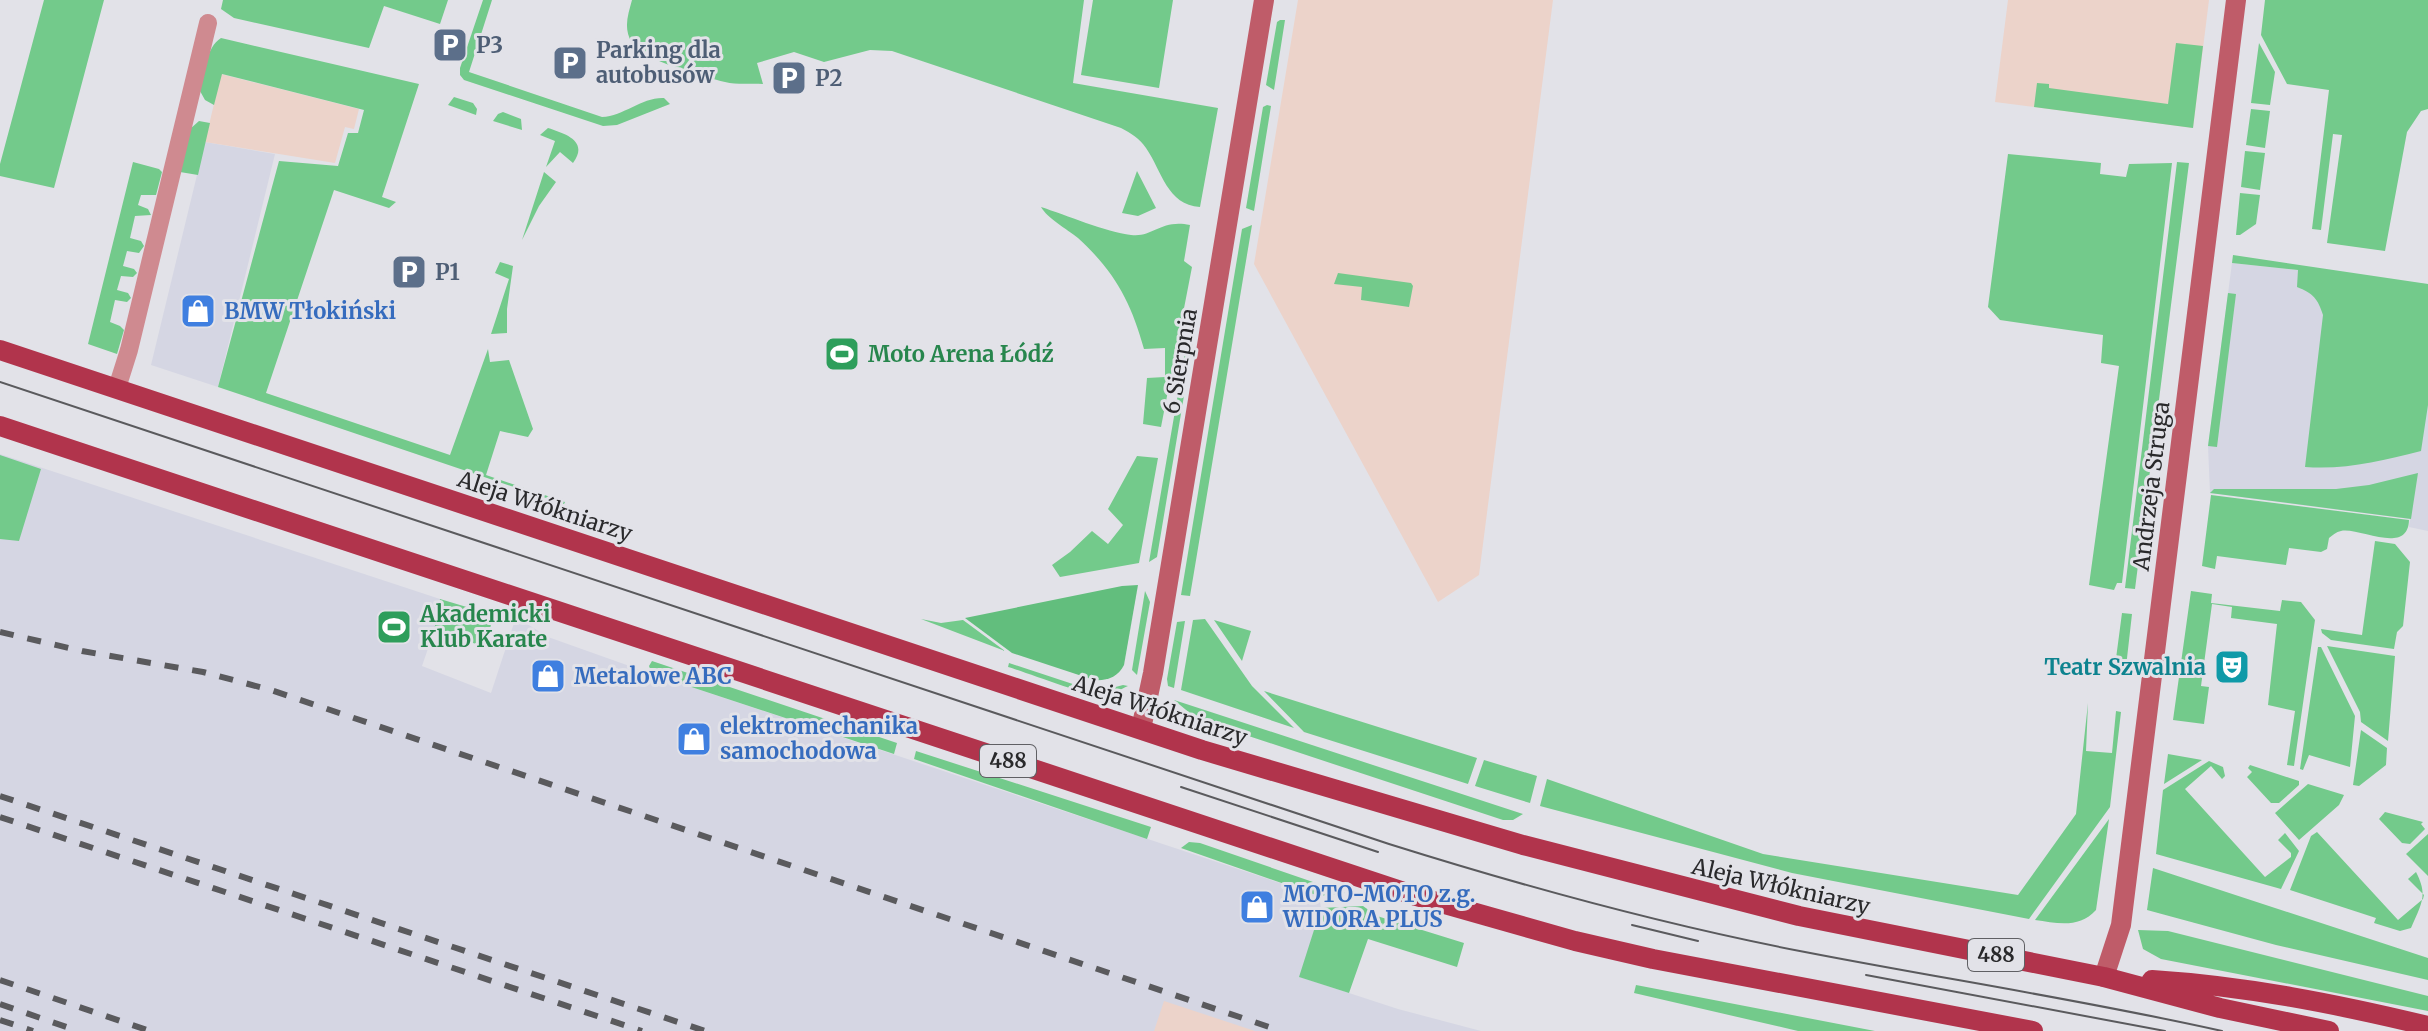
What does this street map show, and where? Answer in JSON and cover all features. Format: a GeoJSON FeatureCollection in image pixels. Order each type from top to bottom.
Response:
{"type":"FeatureCollection","features":[{"type":"Feature","properties":{"kind":"main road","name":"Aleja Włókniarzy"},"geometry":{"type":"LineString","coordinates":[[0,350],[1141,729],[1363,798],[1666,884],[1828,923],[2104,977],[2220,1008],[2329,1031]]}},
{"type":"Feature","properties":{"kind":"main road","name":"488"},"geometry":{"type":"LineString","coordinates":[[0,426],[1416,896],[1653,959],[2033,1031]]}},
{"type":"Feature","properties":{"kind":"main road"},"geometry":{"type":"LineString","coordinates":[[2104,977],[2221,985],[2358,1009],[2428,1026]]}},
{"type":"Feature","properties":{"kind":"street","name":"6 Sierpnia"},"geometry":{"type":"LineString","coordinates":[[1141,729],[1153,673],[1264,0]]}},
{"type":"Feature","properties":{"kind":"street","name":"Andrzeja Struga"},"geometry":{"type":"LineString","coordinates":[[2104,977],[2121,925],[2236,0]]}},
{"type":"Feature","properties":{"kind":"street"},"geometry":{"type":"LineString","coordinates":[[117,388],[208,23]]}},
{"type":"Feature","properties":{"kind":"shaded area"},"geometry":{"type":"Polygon","coordinates":[[[1298,0],[1553,0],[1479,575],[1438,602],[1254,264],[1298,0]]]}},
{"type":"Feature","properties":{"kind":"shaded area"},"geometry":{"type":"Polygon","coordinates":[[[2008,0],[2209,0],[2193,128],[1995,102],[2008,0]]]}},
{"type":"Feature","properties":{"kind":"shaded area"},"geometry":{"type":"Polygon","coordinates":[[[221,74],[359,109],[354,129],[345,127],[335,163],[205,142],[221,74]]]}},
{"type":"Feature","properties":{"kind":"shaded area"},"geometry":{"type":"Polygon","coordinates":[[[205,142],[275,154],[218,387],[151,365],[205,142]]]}},
{"type":"Feature","properties":{"kind":"shaded area"},"geometry":{"type":"Polygon","coordinates":[[[2232,263],[2428,284],[2428,531],[2409,527],[2410,519],[2210,493],[2208,446],[2232,263]]]}},
{"type":"Feature","properties":{"kind":"shaded area"},"geometry":{"type":"Polygon","coordinates":[[[0,454],[440,599],[434,631],[422,666],[491,693],[516,617],[548,637],[652,674],[1319,896],[1321,908],[1300,977],[1398,1009],[1481,1031],[0,1031],[0,454]]]}},
{"type":"Feature","properties":{"kind":"shaded area"},"geometry":{"type":"Polygon","coordinates":[[[1164,1001],[1255,1031],[1154,1031],[1164,1001]]]}},
{"type":"Feature","properties":{"kind":"green space"},"geometry":{"type":"Polygon","coordinates":[[[44,0],[104,0],[54,188],[0,176],[0,164],[44,0]]]}},
{"type":"Feature","properties":{"kind":"green space"},"geometry":{"type":"Polygon","coordinates":[[[223,0],[448,0],[440,24],[384,6],[369,48],[234,18],[221,9],[223,0]]]}},
{"type":"Feature","properties":{"kind":"green space"},"geometry":{"type":"Polygon","coordinates":[[[483,0],[492,0],[469,72],[602,117],[656,98],[664,98],[670,104],[617,125],[603,126],[464,80],[460,68],[483,0]]]}},
{"type":"Feature","properties":{"kind":"green space"},"geometry":{"type":"Polygon","coordinates":[[[632,0],[1084,0],[1073,83],[1218,108],[1200,207],[1189,205],[1173,194],[1144,145],[1121,128],[892,51],[870,50],[824,62],[794,52],[757,63],[763,84],[730,83],[674,67],[648,56],[632,43],[627,27],[632,0]]]}},
{"type":"Feature","properties":{"kind":"green space"},"geometry":{"type":"Polygon","coordinates":[[[1093,0],[1173,0],[1159,88],[1081,75],[1093,0]]]}},
{"type":"Feature","properties":{"kind":"green space"},"geometry":{"type":"Polygon","coordinates":[[[2265,0],[2428,0],[2428,109],[2421,111],[2407,132],[2385,251],[2327,243],[2342,135],[2333,134],[2321,230],[2312,229],[2329,90],[2287,84],[2261,35],[2265,0]]]}},
{"type":"Feature","properties":{"kind":"green space"},"geometry":{"type":"Polygon","coordinates":[[[1285,20],[1274,90],[1266,85],[1277,22],[1285,20]]]}},
{"type":"Feature","properties":{"kind":"green space"},"geometry":{"type":"Polygon","coordinates":[[[221,38],[419,84],[382,197],[396,202],[389,208],[334,190],[266,393],[450,455],[488,349],[490,362],[509,360],[533,429],[528,437],[500,431],[486,475],[564,504],[218,387],[279,161],[338,166],[348,133],[358,133],[364,110],[222,74],[214,105],[205,100],[200,91],[209,55],[221,38]]]}},
{"type":"Feature","properties":{"kind":"green space"},"geometry":{"type":"Polygon","coordinates":[[[2176,43],[2203,46],[2193,128],[2034,107],[2037,83],[2049,84],[2049,88],[2168,104],[2176,43]]]}},
{"type":"Feature","properties":{"kind":"green space"},"geometry":{"type":"Polygon","coordinates":[[[2259,43],[2275,72],[2270,105],[2251,103],[2259,43]]]}},
{"type":"Feature","properties":{"kind":"green space"},"geometry":{"type":"Polygon","coordinates":[[[454,97],[473,103],[477,109],[476,115],[448,105],[454,97]]]}},
{"type":"Feature","properties":{"kind":"green space"},"geometry":{"type":"Polygon","coordinates":[[[1271,106],[1254,211],[1246,208],[1263,107],[1271,106]]]}},
{"type":"Feature","properties":{"kind":"green space"},"geometry":{"type":"Polygon","coordinates":[[[2251,109],[2270,111],[2265,148],[2246,145],[2251,109]]]}},
{"type":"Feature","properties":{"kind":"green space"},"geometry":{"type":"Polygon","coordinates":[[[503,112],[521,119],[522,130],[493,121],[503,112]]]}},
{"type":"Feature","properties":{"kind":"green space"},"geometry":{"type":"Polygon","coordinates":[[[199,121],[210,123],[198,175],[180,172],[190,129],[199,121]]]}},
{"type":"Feature","properties":{"kind":"green space"},"geometry":{"type":"Polygon","coordinates":[[[548,128],[568,136],[577,144],[573,163],[560,152],[546,167],[555,141],[540,135],[548,128]]]}},
{"type":"Feature","properties":{"kind":"green space"},"geometry":{"type":"Polygon","coordinates":[[[2245,151],[2265,153],[2260,190],[2241,187],[2245,151]]]}},
{"type":"Feature","properties":{"kind":"green space"},"geometry":{"type":"Polygon","coordinates":[[[2008,154],[2101,163],[2100,174],[2126,177],[2129,164],[2172,163],[2122,583],[2117,583],[2114,590],[2089,585],[2119,366],[2101,363],[2103,335],[2000,320],[1988,307],[2008,154]]]}},
{"type":"Feature","properties":{"kind":"green space"},"geometry":{"type":"Polygon","coordinates":[[[133,162],[162,172],[156,195],[141,195],[138,205],[148,209],[151,215],[135,216],[130,238],[141,241],[144,246],[139,253],[127,251],[123,266],[137,273],[133,277],[121,276],[117,290],[128,293],[131,298],[127,302],[115,300],[110,322],[124,330],[117,354],[88,344],[133,162]]]}},
{"type":"Feature","properties":{"kind":"green space"},"geometry":{"type":"Polygon","coordinates":[[[2177,162],[2189,163],[2135,589],[2125,588],[2177,162]]]}},
{"type":"Feature","properties":{"kind":"green space"},"geometry":{"type":"Polygon","coordinates":[[[1137,171],[1156,208],[1138,216],[1122,213],[1137,171]]]}},
{"type":"Feature","properties":{"kind":"green space"},"geometry":{"type":"Polygon","coordinates":[[[544,172],[556,182],[539,206],[522,240],[544,172]]]}},
{"type":"Feature","properties":{"kind":"green space"},"geometry":{"type":"Polygon","coordinates":[[[2240,193],[2260,195],[2256,224],[2236,235],[2240,193]]]}},
{"type":"Feature","properties":{"kind":"green space"},"geometry":{"type":"Polygon","coordinates":[[[1041,207],[1131,235],[1145,234],[1171,224],[1190,225],[1184,261],[1192,267],[1161,427],[1143,424],[1147,378],[1165,377],[1165,348],[1144,349],[1127,302],[1112,276],[1078,238],[1041,207]]]}},
{"type":"Feature","properties":{"kind":"green space"},"geometry":{"type":"Polygon","coordinates":[[[1252,225],[1190,596],[1181,595],[1242,229],[1252,225]]]}},
{"type":"Feature","properties":{"kind":"green space"},"geometry":{"type":"Polygon","coordinates":[[[2233,255],[2428,284],[2428,405],[2421,451],[2349,466],[2305,467],[2323,315],[2314,297],[2297,287],[2298,270],[2232,263],[2233,255]]]}},
{"type":"Feature","properties":{"kind":"green space"},"geometry":{"type":"Polygon","coordinates":[[[500,262],[513,266],[507,333],[491,334],[509,279],[495,273],[500,262]]]}},
{"type":"Feature","properties":{"kind":"green space"},"geometry":{"type":"Polygon","coordinates":[[[1338,273],[1411,283],[1409,307],[1361,300],[1362,287],[1334,284],[1338,273]]]}},
{"type":"Feature","properties":{"kind":"green space"},"geometry":{"type":"Polygon","coordinates":[[[2228,293],[2236,294],[2217,447],[2208,446],[2228,293]]]}},
{"type":"Feature","properties":{"kind":"green space"},"geometry":{"type":"Polygon","coordinates":[[[1191,318],[1197,318],[1157,557],[1149,562],[1191,318]]]}},
{"type":"Feature","properties":{"kind":"green space"},"geometry":{"type":"Polygon","coordinates":[[[0,455],[41,469],[19,541],[0,539],[0,455]]]}},
{"type":"Feature","properties":{"kind":"green space"},"geometry":{"type":"Polygon","coordinates":[[[1137,456],[1158,458],[1139,563],[1060,577],[1052,565],[1092,531],[1108,544],[1123,525],[1108,509],[1137,456]]]}},
{"type":"Feature","properties":{"kind":"green space"},"geometry":{"type":"Polygon","coordinates":[[[2418,473],[2411,519],[2210,493],[2214,489],[2336,489],[2418,473]]]}},
{"type":"Feature","properties":{"kind":"green space"},"geometry":{"type":"Polygon","coordinates":[[[2211,495],[2409,520],[2407,531],[2392,538],[2341,531],[2329,538],[2327,549],[2321,552],[2289,548],[2286,565],[2217,556],[2215,569],[2202,566],[2211,495]]]}},
{"type":"Feature","properties":{"kind":"green space"},"geometry":{"type":"Polygon","coordinates":[[[2375,541],[2395,544],[2410,562],[2403,626],[2397,632],[2394,649],[2331,640],[2321,629],[2362,635],[2375,541]]]}},
{"type":"Feature","properties":{"kind":"green space"},"geometry":{"type":"Polygon","coordinates":[[[1138,585],[1124,665],[1115,675],[1103,680],[1094,680],[1012,653],[965,618],[1122,586],[1138,585]]]}},
{"type":"Feature","properties":{"kind":"green space"},"geometry":{"type":"Polygon","coordinates":[[[1145,591],[1150,602],[1137,675],[1132,670],[1145,591]]]}},
{"type":"Feature","properties":{"kind":"green space"},"geometry":{"type":"Polygon","coordinates":[[[2191,591],[2212,594],[2211,603],[2280,611],[2282,600],[2301,602],[2315,620],[2294,766],[2287,765],[2295,711],[2268,705],[2277,624],[2231,618],[2232,607],[2212,604],[2201,686],[2209,687],[2204,724],[2173,720],[2191,591]]]}},
{"type":"Feature","properties":{"kind":"green space"},"geometry":{"type":"Polygon","coordinates":[[[440,599],[490,614],[492,620],[486,647],[434,631],[440,599]]]}},
{"type":"Feature","properties":{"kind":"green space"},"geometry":{"type":"Polygon","coordinates":[[[2122,613],[2132,614],[2126,667],[2115,666],[2122,613]]]}},
{"type":"Feature","properties":{"kind":"green space"},"geometry":{"type":"Polygon","coordinates":[[[921,619],[941,623],[963,620],[1005,651],[921,619]]]}},
{"type":"Feature","properties":{"kind":"green space"},"geometry":{"type":"Polygon","coordinates":[[[1205,619],[1252,686],[1294,728],[1181,690],[1193,620],[1205,619]]]}},
{"type":"Feature","properties":{"kind":"green space"},"geometry":{"type":"Polygon","coordinates":[[[1214,620],[1251,631],[1242,661],[1214,620]]]}},
{"type":"Feature","properties":{"kind":"green space"},"geometry":{"type":"Polygon","coordinates":[[[1185,621],[1174,688],[1168,686],[1167,679],[1177,622],[1185,621]]]}},
{"type":"Feature","properties":{"kind":"green space"},"geometry":{"type":"Polygon","coordinates":[[[2327,646],[2395,656],[2388,741],[2361,722],[2360,712],[2327,646]]]}},
{"type":"Feature","properties":{"kind":"green space"},"geometry":{"type":"Polygon","coordinates":[[[2318,647],[2321,647],[2355,716],[2350,767],[2309,755],[2303,770],[2300,769],[2318,647]]]}},
{"type":"Feature","properties":{"kind":"green space"},"geometry":{"type":"Polygon","coordinates":[[[652,661],[897,743],[894,754],[652,674],[649,666],[652,661]]]}},
{"type":"Feature","properties":{"kind":"green space"},"geometry":{"type":"Polygon","coordinates":[[[1009,663],[1097,692],[1128,686],[1105,696],[1097,695],[1008,667],[1009,663]]]}},
{"type":"Feature","properties":{"kind":"green space"},"geometry":{"type":"Polygon","coordinates":[[[1264,691],[1477,758],[1468,784],[1304,732],[1264,691]]]}},
{"type":"Feature","properties":{"kind":"green space"},"geometry":{"type":"Polygon","coordinates":[[[1174,700],[1523,814],[1513,820],[1503,820],[1197,719],[1174,700]]]}},
{"type":"Feature","properties":{"kind":"green space"},"geometry":{"type":"Polygon","coordinates":[[[2088,703],[2086,751],[2112,753],[2116,711],[2121,712],[2110,807],[2029,919],[1792,873],[1540,806],[1547,779],[1763,854],[2018,895],[2076,814],[2088,703]]]}},
{"type":"Feature","properties":{"kind":"green space"},"geometry":{"type":"Polygon","coordinates":[[[2361,730],[2387,748],[2386,765],[2359,786],[2353,785],[2361,730]]]}},
{"type":"Feature","properties":{"kind":"green space"},"geometry":{"type":"Polygon","coordinates":[[[916,751],[1151,827],[1147,839],[914,759],[916,751]]]}},
{"type":"Feature","properties":{"kind":"green space"},"geometry":{"type":"Polygon","coordinates":[[[2168,754],[2202,760],[2164,784],[2168,754]]]}},
{"type":"Feature","properties":{"kind":"green space"},"geometry":{"type":"Polygon","coordinates":[[[1484,760],[1537,776],[1530,803],[1475,786],[1484,760]]]}},
{"type":"Feature","properties":{"kind":"green space"},"geometry":{"type":"Polygon","coordinates":[[[2209,761],[2223,767],[2225,776],[2222,779],[2211,766],[2185,789],[2265,877],[2291,857],[2291,853],[2278,840],[2285,833],[2299,851],[2281,889],[2156,854],[2163,790],[2209,761]]]}},
{"type":"Feature","properties":{"kind":"green space"},"geometry":{"type":"Polygon","coordinates":[[[2250,765],[2299,781],[2299,785],[2279,803],[2271,803],[2247,777],[2252,772],[2248,768],[2250,765]]]}},
{"type":"Feature","properties":{"kind":"green space"},"geometry":{"type":"Polygon","coordinates":[[[2308,784],[2344,795],[2339,805],[2299,840],[2275,813],[2308,784]]]}},
{"type":"Feature","properties":{"kind":"green space"},"geometry":{"type":"Polygon","coordinates":[[[2385,812],[2423,822],[2421,824],[2425,829],[2410,844],[2402,843],[2379,819],[2385,812]]]}},
{"type":"Feature","properties":{"kind":"green space"},"geometry":{"type":"Polygon","coordinates":[[[2109,819],[2096,910],[2075,922],[2035,920],[2109,819]]]}},
{"type":"Feature","properties":{"kind":"green space"},"geometry":{"type":"Polygon","coordinates":[[[2317,832],[2398,920],[2422,900],[2411,928],[2400,931],[2374,923],[2376,918],[2290,890],[2311,836],[2317,832]]]}},
{"type":"Feature","properties":{"kind":"green space"},"geometry":{"type":"Polygon","coordinates":[[[2428,834],[2428,876],[2406,854],[2428,834]]]}},
{"type":"Feature","properties":{"kind":"green space"},"geometry":{"type":"Polygon","coordinates":[[[1189,842],[1200,843],[1345,893],[1319,896],[1181,848],[1189,842]]]}},
{"type":"Feature","properties":{"kind":"green space"},"geometry":{"type":"Polygon","coordinates":[[[2153,868],[2428,958],[2428,980],[2276,945],[2147,910],[2153,868]]]}},
{"type":"Feature","properties":{"kind":"green space"},"geometry":{"type":"Polygon","coordinates":[[[2416,872],[2422,887],[2423,894],[2408,879],[2416,872]]]}},
{"type":"Feature","properties":{"kind":"green space"},"geometry":{"type":"Polygon","coordinates":[[[1363,906],[1377,916],[1464,943],[1457,967],[1368,939],[1349,993],[1299,977],[1321,908],[1363,906]]]}},
{"type":"Feature","properties":{"kind":"green space"},"geometry":{"type":"Polygon","coordinates":[[[2138,930],[2168,931],[2428,996],[2428,1011],[2161,959],[2143,949],[2138,930]]]}},
{"type":"Feature","properties":{"kind":"green space"},"geometry":{"type":"Polygon","coordinates":[[[1636,985],[1875,1031],[1798,1031],[1634,993],[1636,985]]]}},
{"type":"Feature","properties":{"kind":"tram line"},"geometry":{"type":"LineString","coordinates":[[0,382],[1389,844],[1492,875],[1596,904],[1752,941],[2222,1031]]}},
{"type":"Feature","properties":{"kind":"tram line"},"geometry":{"type":"LineString","coordinates":[[1181,787],[1378,852]]}},
{"type":"Feature","properties":{"kind":"tram line"},"geometry":{"type":"LineString","coordinates":[[1632,925],[1698,941]]}},
{"type":"Feature","properties":{"kind":"tram line"},"geometry":{"type":"LineString","coordinates":[[1866,975],[2165,1031]]}},
{"type":"Feature","properties":{"kind":"railway"},"geometry":{"type":"LineString","coordinates":[[0,632],[82,651],[203,672],[271,690],[1281,1031]]}},
{"type":"Feature","properties":{"kind":"railway"},"geometry":{"type":"LineString","coordinates":[[0,796],[705,1031]]}},
{"type":"Feature","properties":{"kind":"railway"},"geometry":{"type":"LineString","coordinates":[[0,817],[642,1031]]}},
{"type":"Feature","properties":{"kind":"railway"},"geometry":{"type":"LineString","coordinates":[[0,980],[150,1031]]}},
{"type":"Feature","properties":{"kind":"railway"},"geometry":{"type":"LineString","coordinates":[[0,1004],[78,1031]]}},
{"type":"Feature","properties":{"kind":"railway"},"geometry":{"type":"LineString","coordinates":[[0,1020],[33,1031]]}},
{"type":"Feature","properties":{"kind":"place","name":"P3"},"geometry":{"type":"Point","coordinates":[450,45]}},
{"type":"Feature","properties":{"kind":"place","name":"Parking dla autobusów"},"geometry":{"type":"Point","coordinates":[570,63]}},
{"type":"Feature","properties":{"kind":"place","name":"P2"},"geometry":{"type":"Point","coordinates":[789,78]}},
{"type":"Feature","properties":{"kind":"place","name":"P1"},"geometry":{"type":"Point","coordinates":[409,272]}},
{"type":"Feature","properties":{"kind":"place","name":"BMW Tłokiński"},"geometry":{"type":"Point","coordinates":[198,311]}},
{"type":"Feature","properties":{"kind":"place","name":"Moto Arena Łódź"},"geometry":{"type":"Point","coordinates":[842,354]}},
{"type":"Feature","properties":{"kind":"place","name":"Akademicki Klub Karate"},"geometry":{"type":"Point","coordinates":[394,627]}},
{"type":"Feature","properties":{"kind":"place","name":"Teatr Szwalnia"},"geometry":{"type":"Point","coordinates":[2232,667]}},
{"type":"Feature","properties":{"kind":"place","name":"Metalowe ABC"},"geometry":{"type":"Point","coordinates":[548,676]}},
{"type":"Feature","properties":{"kind":"place","name":"elektromechanika samochodowa"},"geometry":{"type":"Point","coordinates":[694,739]}},
{"type":"Feature","properties":{"kind":"place","name":"MOTO-MOTO z.g. WIDORA PLUS"},"geometry":{"type":"Point","coordinates":[1257,907]}}]}
